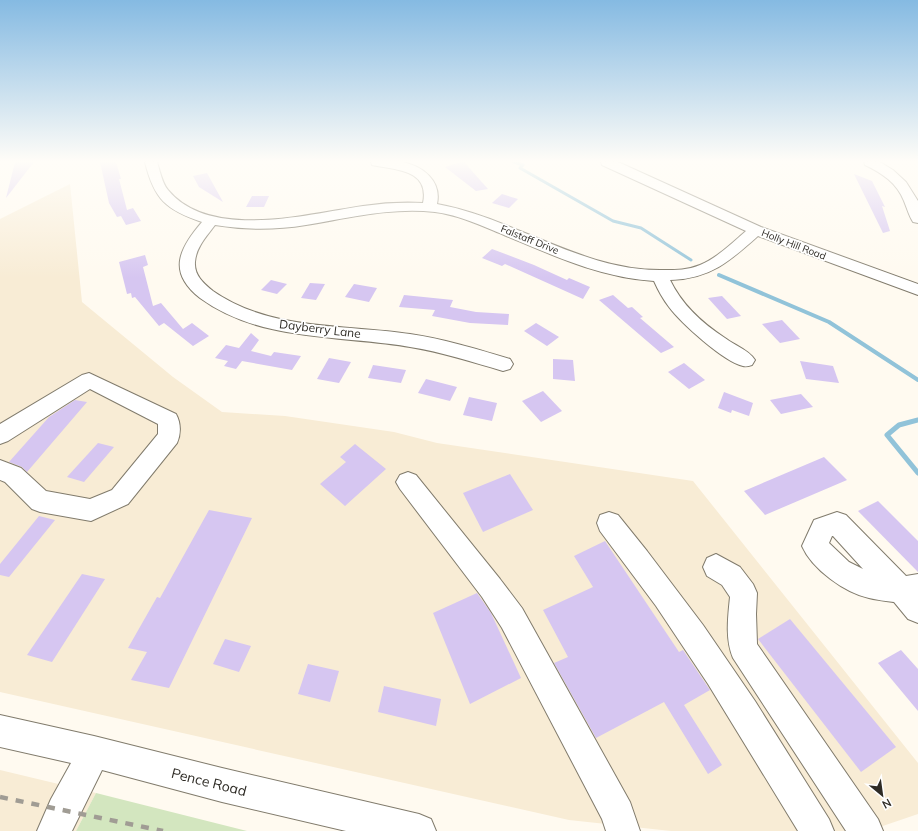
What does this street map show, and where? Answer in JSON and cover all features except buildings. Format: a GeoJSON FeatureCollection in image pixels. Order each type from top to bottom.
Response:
{"type":"FeatureCollection","features":[{"type":"Feature","properties":{"kind":"street","name":"Falstaff Drive"},"geometry":{"type":"LineString","coordinates":[[171,201],[187,212],[212,220],[249,224],[305,221],[383,208],[429,208],[470,216],[615,272],[660,276],[681,274],[709,267],[756,230]]}},
{"type":"Feature","properties":{"kind":"street"},"geometry":{"type":"LineString","coordinates":[[429,208],[430,201]]}},
{"type":"Feature","properties":{"kind":"street","name":"Holly Hill Road"},"geometry":{"type":"LineString","coordinates":[[695,201],[756,230],[917,286]]}},
{"type":"Feature","properties":{"kind":"street"},"geometry":{"type":"LineString","coordinates":[[911,201],[918,219]]}},
{"type":"Feature","properties":{"kind":"street","name":"Dayberry Lane"},"geometry":{"type":"LineString","coordinates":[[212,220],[191,249],[187,258],[187,268],[190,278],[216,302],[235,311],[281,325],[410,340],[451,348],[502,364]]}},
{"type":"Feature","properties":{"kind":"street"},"geometry":{"type":"LineString","coordinates":[[660,276],[663,285],[672,300],[695,326],[745,360]]}},
{"type":"Feature","properties":{"kind":"street"},"geometry":{"type":"LineString","coordinates":[[0,435],[89,380],[169,420],[169,437],[120,497],[91,510],[40,501],[13,475],[0,470]]}},
{"type":"Feature","properties":{"kind":"street"},"geometry":{"type":"LineString","coordinates":[[408,482],[492,588],[512,618],[618,814],[623,831]]}},
{"type":"Feature","properties":{"kind":"street"},"geometry":{"type":"LineString","coordinates":[[609,523],[639,558],[719,672],[817,831]]}},
{"type":"Feature","properties":{"kind":"street"},"geometry":{"type":"LineString","coordinates":[[716,567],[731,576],[744,593],[742,614],[743,648],[866,831]]}},
{"type":"Feature","properties":{"kind":"street","name":"Pence Road"},"geometry":{"type":"LineString","coordinates":[[0,731],[94,752],[222,785],[419,831]]}},
{"type":"Feature","properties":{"kind":"street"},"geometry":{"type":"LineString","coordinates":[[54,831],[94,752]]}},
{"type":"Feature","properties":{"kind":"shaded area"},"geometry":{"type":"Polygon","coordinates":[[[36,201],[72,201],[82,302],[173,377],[222,412],[285,416],[394,432],[437,443],[693,481],[918,763],[918,814],[874,829],[841,831],[671,831],[569,820],[0,692],[0,219],[36,201]]]}},
{"type":"Feature","properties":{"kind":"shaded area"},"geometry":{"type":"Polygon","coordinates":[[[0,770],[96,793],[76,831],[0,831],[0,770]]]}},
{"type":"Feature","properties":{"kind":"green space"},"geometry":{"type":"Polygon","coordinates":[[[96,793],[247,831],[76,831],[96,793]]]}},
{"type":"Feature","properties":{"kind":"waterway"},"geometry":{"type":"LineString","coordinates":[[578,201],[613,221],[641,228],[691,260]]}},
{"type":"Feature","properties":{"kind":"waterway"},"geometry":{"type":"LineString","coordinates":[[719,275],[829,322],[918,380]]}},
{"type":"Feature","properties":{"kind":"waterway"},"geometry":{"type":"LineString","coordinates":[[918,420],[899,425],[887,435],[918,473]]}},
{"type":"Feature","properties":{"kind":"railway"},"geometry":{"type":"LineString","coordinates":[[0,797],[163,831]]}}]}
